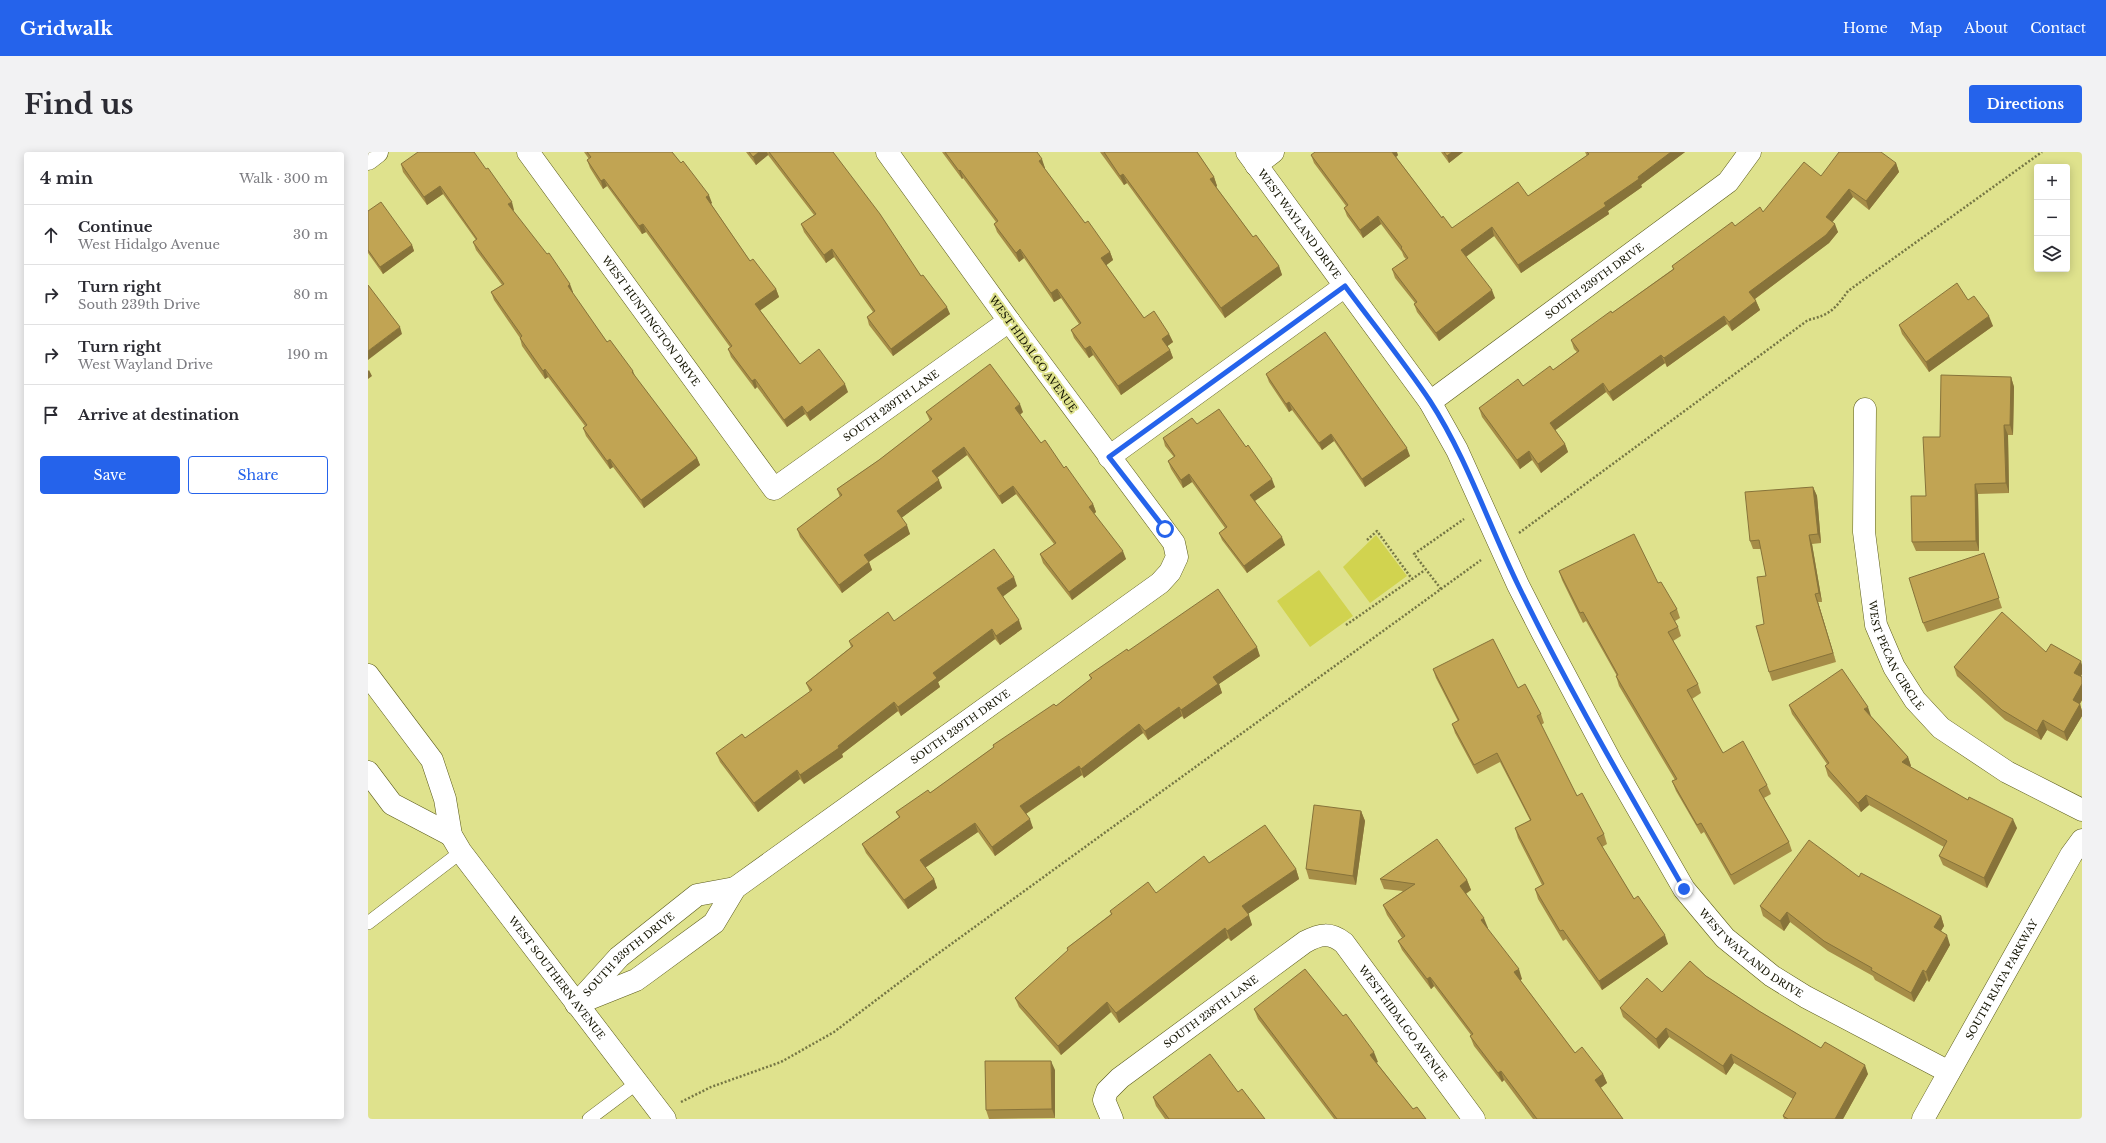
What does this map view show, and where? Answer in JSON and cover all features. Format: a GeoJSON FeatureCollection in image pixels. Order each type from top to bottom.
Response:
{"type":"FeatureCollection","features":[{"type":"Feature","properties":{"kind":"street"},"geometry":{"type":"LineString","coordinates":[[368,159],[377,152]]}},
{"type":"Feature","properties":{"kind":"street","name":"WEST HUNTINGTON DRIVE"},"geometry":{"type":"LineString","coordinates":[[528,152],[774,489]]}},
{"type":"Feature","properties":{"kind":"street","name":"WEST HIDALGO AVENUE"},"geometry":{"type":"LineString","coordinates":[[887,152],[1109,457],[1165,529],[1174,543],[1177,556]]}},
{"type":"Feature","properties":{"kind":"street","name":"SOUTH 239TH DRIVE"},"geometry":{"type":"LineString","coordinates":[[1430,402],[1728,182],[1750,152]]}},
{"type":"Feature","properties":{"kind":"street","name":"WEST WAYLAND DRIVE"},"geometry":{"type":"LineString","coordinates":[[1259,156],[1345,286],[1430,402],[1457,450],[1518,585],[1611,762],[1684,889],[1725,938],[1772,976],[1799,992],[1950,1072]]}},
{"type":"Feature","properties":{"kind":"street"},"geometry":{"type":"LineString","coordinates":[[1109,457],[1345,286]]}},
{"type":"Feature","properties":{"kind":"street","name":"SOUTH 239TH LANE"},"geometry":{"type":"LineString","coordinates":[[774,489],[1009,321]]}},
{"type":"Feature","properties":{"kind":"street","name":"WEST PECAN CIRCLE"},"geometry":{"type":"LineString","coordinates":[[1865,409],[1864,532],[1876,625],[1894,667],[1915,700],[1941,728],[2007,772],[2082,810]]}},
{"type":"Feature","properties":{"kind":"street","name":"SOUTH 239TH DRIVE"},"geometry":{"type":"LineString","coordinates":[[576,1004],[636,980],[714,923],[735,888],[1160,583],[1170,572],[1177,556]]}},
{"type":"Feature","properties":{"kind":"street","name":"WEST SOUTHERN AVENUE"},"geometry":{"type":"LineString","coordinates":[[368,676],[432,760],[445,799],[456,844]]}},
{"type":"Feature","properties":{"kind":"street","name":"WEST SOUTHERN AVENUE"},"geometry":{"type":"LineString","coordinates":[[368,772],[392,804],[456,844],[662,1116]]}},
{"type":"Feature","properties":{"kind":"street","name":"SOUTH RIATA PARKWAY"},"geometry":{"type":"LineString","coordinates":[[1923,1119],[2071,855],[2082,840]]}},
{"type":"Feature","properties":{"kind":"street","name":"SOUTH 239TH DRIVE"},"geometry":{"type":"LineString","coordinates":[[576,1004],[619,957],[697,895],[735,888]]}},
{"type":"Feature","properties":{"kind":"street","name":"WEST HIDALGO AVENUE"},"geometry":{"type":"LineString","coordinates":[[1327,934],[1336,936],[1344,943],[1474,1119]]}},
{"type":"Feature","properties":{"kind":"street","name":"SOUTH 238TH LANE"},"geometry":{"type":"LineString","coordinates":[[1108,1109],[1107,1091],[1120,1078],[1305,942],[1316,936],[1327,934]]}},
{"type":"Feature","properties":{"kind":"lane"},"geometry":{"type":"LineString","coordinates":[[368,923],[456,844]]}},
{"type":"Feature","properties":{"kind":"lane"},"geometry":{"type":"LineString","coordinates":[[589,1119],[637,1083]]}},
{"type":"Feature","properties":{"kind":"path"},"geometry":{"type":"LineString","coordinates":[[662,1116],[711,1088],[780,1062],[834,1032],[938,954],[1441,589],[1504,555],[1808,320],[1824,317],[1839,304],[1848,291],[2042,152]]}},
{"type":"Feature","properties":{"kind":"path"},"geometry":{"type":"LineString","coordinates":[[1441,589],[1414,554],[1482,506]]}},
{"type":"Feature","properties":{"kind":"path"},"geometry":{"type":"LineString","coordinates":[[1367,540],[1377,531],[1412,579]]}},
{"type":"Feature","properties":{"kind":"path"},"geometry":{"type":"LineString","coordinates":[[1346,625],[1425,570]]}},
{"type":"Feature","properties":{"kind":"shaded area"},"geometry":{"type":"Polygon","coordinates":[[[1376,535],[1407,576],[1370,603],[1343,567],[1376,535]]]}},
{"type":"Feature","properties":{"kind":"shaded area"},"geometry":{"type":"Polygon","coordinates":[[[1319,570],[1353,616],[1310,647],[1277,601],[1319,570]]]}},
{"type":"Feature","properties":{"kind":"building"},"geometry":{"type":"Polygon","coordinates":[[[418,152],[474,152],[486,169],[488,168],[512,202],[508,204],[547,254],[549,253],[570,284],[568,286],[607,342],[610,340],[633,371],[632,372],[697,458],[641,500],[610,459],[607,461],[583,428],[587,425],[545,369],[543,371],[520,338],[522,336],[491,292],[504,284],[473,242],[477,239],[440,186],[424,197],[401,164],[418,152]]]}},
{"type":"Feature","properties":{"kind":"building"},"geometry":{"type":"Polygon","coordinates":[[[587,152],[672,152],[681,163],[683,161],[709,195],[706,197],[750,261],[753,259],[776,289],[755,304],[800,364],[819,349],[845,384],[807,413],[802,406],[784,420],[755,379],[752,381],[728,349],[732,346],[643,224],[639,226],[604,179],[601,181],[587,160],[591,157],[587,152]]]}},
{"type":"Feature","properties":{"kind":"building"},"geometry":{"type":"Polygon","coordinates":[[[749,152],[759,152],[753,157],[749,152]]]}},
{"type":"Feature","properties":{"kind":"building"},"geometry":{"type":"Polygon","coordinates":[[[769,152],[833,152],[880,214],[921,276],[923,275],[947,307],[891,349],[867,317],[875,311],[832,249],[824,255],[801,224],[816,214],[769,152]]]}},
{"type":"Feature","properties":{"kind":"building"},"geometry":{"type":"Polygon","coordinates":[[[945,152],[1037,152],[1042,159],[1039,161],[1085,223],[1088,221],[1110,252],[1101,258],[1144,318],[1154,311],[1169,334],[1162,339],[1170,350],[1118,386],[1090,346],[1085,349],[1071,330],[1081,323],[1057,289],[1051,293],[1020,249],[1016,253],[994,224],[998,221],[945,152]]]}},
{"type":"Feature","properties":{"kind":"building"},"geometry":{"type":"Polygon","coordinates":[[[1104,152],[1197,152],[1214,177],[1210,179],[1253,237],[1256,235],[1279,266],[1221,308],[1123,174],[1120,176],[1104,152]]]}},
{"type":"Feature","properties":{"kind":"building"},"geometry":{"type":"Polygon","coordinates":[[[1315,152],[1392,152],[1442,218],[1443,216],[1452,228],[1518,182],[1528,196],[1589,154],[1587,152],[1671,152],[1638,177],[1639,179],[1604,203],[1606,206],[1518,265],[1492,227],[1461,250],[1492,290],[1436,333],[1414,304],[1417,302],[1392,269],[1408,258],[1401,248],[1402,247],[1378,216],[1360,230],[1344,208],[1348,205],[1311,155],[1315,152]]]}},
{"type":"Feature","properties":{"kind":"building"},"geometry":{"type":"Polygon","coordinates":[[[1444,152],[1452,152],[1447,156],[1444,152]]]}},
{"type":"Feature","properties":{"kind":"building"},"geometry":{"type":"Polygon","coordinates":[[[1839,152],[1881,152],[1896,163],[1866,201],[1849,189],[1826,217],[1835,224],[1826,235],[1749,292],[1756,301],[1729,322],[1724,316],[1664,358],[1661,355],[1609,392],[1603,383],[1550,423],[1565,444],[1538,464],[1529,451],[1517,460],[1479,408],[1518,379],[1523,386],[1550,366],[1553,370],[1579,351],[1571,340],[1674,269],[1672,266],[1732,222],[1735,226],[1760,207],[1763,212],[1804,162],[1821,176],[1839,152]]]}},
{"type":"Feature","properties":{"kind":"building"},"geometry":{"type":"Polygon","coordinates":[[[381,202],[412,245],[380,267],[368,250],[368,211],[381,202]]]}},
{"type":"Feature","properties":{"kind":"building"},"geometry":{"type":"Polygon","coordinates":[[[1957,283],[1968,300],[1974,296],[1989,316],[1926,362],[1899,325],[1957,283]]]}},
{"type":"Feature","properties":{"kind":"building"},"geometry":{"type":"Polygon","coordinates":[[[368,285],[400,327],[368,351],[368,285]]]}},
{"type":"Feature","properties":{"kind":"building"},"geometry":{"type":"Polygon","coordinates":[[[1325,332],[1407,448],[1362,479],[1331,434],[1319,443],[1289,402],[1286,404],[1266,374],[1325,332]]]}},
{"type":"Feature","properties":{"kind":"building"},"geometry":{"type":"Polygon","coordinates":[[[990,364],[1020,404],[1015,408],[1041,443],[1045,440],[1064,468],[1066,466],[1093,504],[1089,507],[1123,551],[1069,592],[1040,554],[1056,543],[1013,486],[999,496],[964,447],[932,471],[939,480],[897,511],[907,525],[864,555],[869,562],[839,585],[797,529],[842,495],[837,489],[879,460],[932,419],[926,412],[990,364]]]}},
{"type":"Feature","properties":{"kind":"building"},"geometry":{"type":"Polygon","coordinates":[[[1941,375],[2011,377],[2010,425],[2004,425],[2006,483],[1975,484],[1976,541],[1912,542],[1911,496],[1926,496],[1923,437],[1940,437],[1941,375]]]}},
{"type":"Feature","properties":{"kind":"building"},"geometry":{"type":"Polygon","coordinates":[[[1219,409],[1246,447],[1248,445],[1272,479],[1250,495],[1282,537],[1244,566],[1219,533],[1227,527],[1189,474],[1181,480],[1168,461],[1175,456],[1163,438],[1192,418],[1197,424],[1219,409]]]}},
{"type":"Feature","properties":{"kind":"building"},"geometry":{"type":"Polygon","coordinates":[[[1813,487],[1818,534],[1809,535],[1819,593],[1815,594],[1833,653],[1769,672],[1756,626],[1764,624],[1757,577],[1766,576],[1759,540],[1750,541],[1745,492],[1813,487]]]}},
{"type":"Feature","properties":{"kind":"building"},"geometry":{"type":"Polygon","coordinates":[[[1634,534],[1658,583],[1661,582],[1677,609],[1670,613],[1678,627],[1668,632],[1698,684],[1687,690],[1723,753],[1743,741],[1767,785],[1759,790],[1789,842],[1731,875],[1701,823],[1697,825],[1672,781],[1677,779],[1616,676],[1618,675],[1583,612],[1580,613],[1559,571],[1634,534]]]}},
{"type":"Feature","properties":{"kind":"building"},"geometry":{"type":"Polygon","coordinates":[[[994,549],[1014,577],[997,588],[1019,620],[996,636],[992,629],[933,673],[937,678],[898,707],[894,702],[838,746],[839,748],[800,775],[797,770],[754,803],[716,753],[742,734],[745,738],[812,690],[806,683],[853,646],[849,641],[888,612],[894,621],[994,549]]]}},
{"type":"Feature","properties":{"kind":"building"},"geometry":{"type":"Polygon","coordinates":[[[1984,553],[1999,598],[1923,623],[1909,578],[1984,553]]]}},
{"type":"Feature","properties":{"kind":"building"},"geometry":{"type":"Polygon","coordinates":[[[1218,589],[1257,647],[1213,677],[1218,684],[1181,710],[1179,707],[1145,731],[1139,724],[1081,769],[1079,766],[1020,806],[1030,819],[992,847],[975,823],[920,860],[934,879],[904,900],[862,844],[900,817],[896,812],[928,790],[930,793],[994,747],[993,745],[1054,704],[1056,706],[1092,678],[1089,675],[1127,649],[1128,651],[1218,589]]]}},
{"type":"Feature","properties":{"kind":"building"},"geometry":{"type":"Polygon","coordinates":[[[2002,612],[2046,652],[2051,644],[2081,661],[2074,673],[2082,677],[2082,684],[2073,700],[2080,704],[2064,732],[2043,720],[2037,731],[2002,710],[1954,667],[2002,612]]]}},
{"type":"Feature","properties":{"kind":"building"},"geometry":{"type":"Polygon","coordinates":[[[1493,639],[1518,688],[1525,684],[1541,714],[1537,716],[1577,796],[1582,793],[1604,834],[1597,838],[1634,899],[1638,896],[1665,935],[1599,981],[1563,930],[1560,931],[1535,889],[1544,884],[1515,828],[1531,820],[1497,753],[1474,765],[1452,724],[1459,720],[1433,669],[1493,639]]]}},
{"type":"Feature","properties":{"kind":"building"},"geometry":{"type":"Polygon","coordinates":[[[1842,669],[1868,707],[1864,709],[1908,757],[1902,762],[1968,800],[1969,797],[2013,819],[1984,878],[1939,856],[1947,841],[1866,795],[1858,803],[1825,766],[1829,763],[1789,705],[1842,669]]]}},
{"type":"Feature","properties":{"kind":"building"},"geometry":{"type":"Polygon","coordinates":[[[1314,805],[1361,811],[1353,876],[1306,869],[1314,805]]]}},
{"type":"Feature","properties":{"kind":"building"},"geometry":{"type":"Polygon","coordinates":[[[1265,825],[1296,869],[1242,906],[1249,915],[1227,931],[1225,928],[1116,1013],[1107,1002],[1058,1046],[1015,998],[1068,950],[1067,948],[1112,914],[1110,911],[1148,882],[1156,893],[1204,856],[1209,863],[1265,825]]]}},
{"type":"Feature","properties":{"kind":"building"},"geometry":{"type":"Polygon","coordinates":[[[1437,839],[1467,880],[1460,886],[1484,918],[1481,920],[1519,969],[1514,972],[1575,1053],[1582,1047],[1603,1074],[1595,1080],[1623,1119],[1537,1119],[1501,1071],[1498,1073],[1470,1036],[1473,1034],[1430,977],[1427,979],[1398,941],[1405,936],[1383,905],[1415,884],[1380,879],[1437,839]]]}},
{"type":"Feature","properties":{"kind":"building"},"geometry":{"type":"Polygon","coordinates":[[[1809,840],[1859,877],[1861,873],[1941,916],[1934,927],[1947,935],[1926,972],[1923,970],[1911,993],[1871,970],[1872,968],[1824,941],[1787,912],[1780,921],[1760,906],[1809,840]]]}},
{"type":"Feature","properties":{"kind":"building"},"geometry":{"type":"Polygon","coordinates":[[[1690,961],[1706,976],[1759,1011],[1821,1048],[1825,1042],[1865,1065],[1835,1119],[1788,1119],[1783,1116],[1796,1093],[1731,1054],[1723,1066],[1666,1028],[1656,1039],[1620,1008],[1647,978],[1662,992],[1690,961]]]}},
{"type":"Feature","properties":{"kind":"building"},"geometry":{"type":"Polygon","coordinates":[[[1305,969],[1343,1016],[1346,1014],[1374,1052],[1370,1055],[1413,1109],[1417,1107],[1426,1119],[1337,1119],[1254,1009],[1305,969]]]}},
{"type":"Feature","properties":{"kind":"building"},"geometry":{"type":"Polygon","coordinates":[[[1210,1054],[1238,1092],[1242,1089],[1265,1119],[1169,1119],[1153,1097],[1210,1054]]]}},
{"type":"Feature","properties":{"kind":"building"},"geometry":{"type":"Polygon","coordinates":[[[985,1061],[1051,1061],[1052,1109],[986,1110],[985,1061]]]}},
{"type":"Feature","properties":{"kind":"route"},"geometry":{"type":"LineString","coordinates":[[1165,529],[1109,457],[1345,286],[1430,402],[1457,450],[1518,585],[1542,632],[1611,762],[1684,889]]}}]}
